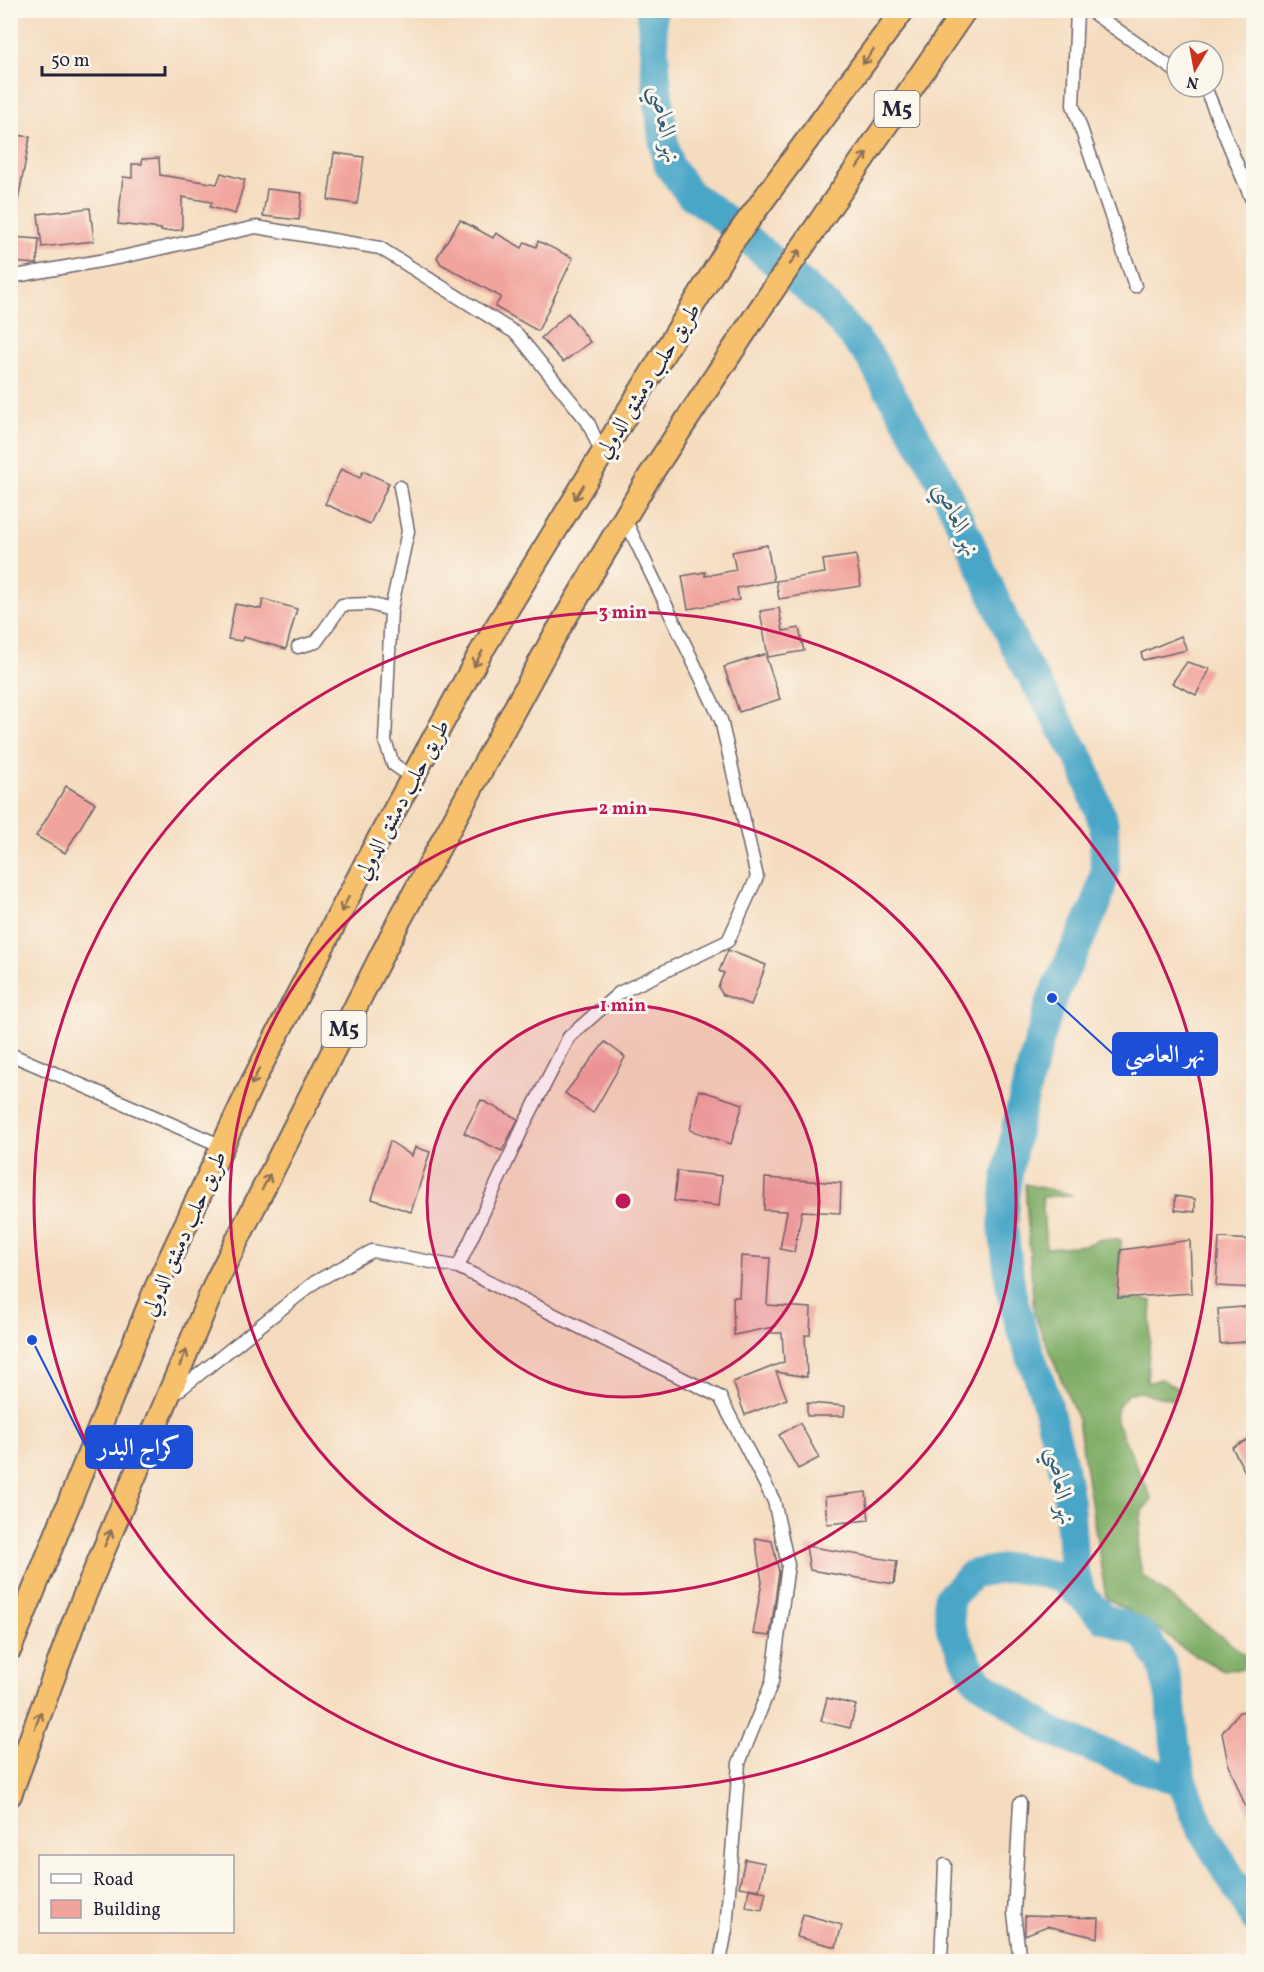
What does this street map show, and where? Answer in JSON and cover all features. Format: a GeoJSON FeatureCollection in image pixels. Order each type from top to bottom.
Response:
{"type":"FeatureCollection","features":[{"type":"Feature","properties":{"kind":"highway","name":"طريق حلب دمشق الدولي"},"geometry":{"type":"LineString","coordinates":[[10,1649],[156,1288],[222,1146],[316,959],[412,778],[481,652],[730,245],[903,10]]}},
{"type":"Feature","properties":{"kind":"highway","name":"M5"},"geometry":{"type":"LineString","coordinates":[[10,1795],[76,1616],[216,1282],[399,921],[550,642],[624,517],[762,306],[965,10]]}},
{"type":"Feature","properties":{"kind":"street"},"geometry":{"type":"LineString","coordinates":[[1077,10],[1073,105],[1135,286]]}},
{"type":"Feature","properties":{"kind":"street"},"geometry":{"type":"LineString","coordinates":[[1089,10],[1165,64]]}},
{"type":"Feature","properties":{"kind":"street"},"geometry":{"type":"LineString","coordinates":[[1210,99],[1251,198]]}},
{"type":"Feature","properties":{"kind":"street"},"geometry":{"type":"LineString","coordinates":[[10,277],[122,257],[256,227],[380,248],[517,334],[588,422],[602,454]]}},
{"type":"Feature","properties":{"kind":"street"},"geometry":{"type":"LineString","coordinates":[[400,487],[408,531],[391,610],[385,741],[393,764],[412,778]]}},
{"type":"Feature","properties":{"kind":"street"},"geometry":{"type":"LineString","coordinates":[[458,1267],[525,1123],[569,1037],[619,993],[728,941],[756,877],[721,720],[624,517]]}},
{"type":"Feature","properties":{"kind":"street"},"geometry":{"type":"LineString","coordinates":[[298,647],[316,642],[342,605],[370,604],[391,610]]}},
{"type":"Feature","properties":{"kind":"street"},"geometry":{"type":"LineString","coordinates":[[10,1054],[222,1146]]}},
{"type":"Feature","properties":{"kind":"street"},"geometry":{"type":"LineString","coordinates":[[165,1401],[315,1282],[372,1251],[458,1267],[720,1397],[774,1501],[788,1565],[772,1682],[739,1763],[726,1930],[720,1962]]}},
{"type":"Feature","properties":{"kind":"street"},"geometry":{"type":"LineString","coordinates":[[1020,1803],[1014,1913],[1020,1962]]}},
{"type":"Feature","properties":{"kind":"street"},"geometry":{"type":"LineString","coordinates":[[941,1962],[945,1865]]}},
{"type":"Feature","properties":{"kind":"green space"},"geometry":{"type":"Polygon","coordinates":[[[1025,1184],[1073,1195],[1042,1197],[1046,1248],[1085,1245],[1102,1239],[1121,1240],[1118,1299],[1152,1301],[1147,1383],[1161,1379],[1179,1389],[1173,1400],[1139,1392],[1129,1393],[1118,1406],[1116,1421],[1152,1499],[1142,1511],[1138,1551],[1142,1575],[1244,1654],[1244,1669],[1222,1670],[1179,1646],[1162,1631],[1106,1598],[1078,1420],[1034,1314],[1025,1184]]]}},
{"type":"Feature","properties":{"kind":"building"},"geometry":{"type":"Polygon","coordinates":[[[10,134],[30,137],[17,206],[10,205],[10,134]]]}},
{"type":"Feature","properties":{"kind":"building"},"geometry":{"type":"Polygon","coordinates":[[[334,153],[364,157],[357,204],[328,200],[334,153]]]}},
{"type":"Feature","properties":{"kind":"building"},"geometry":{"type":"Polygon","coordinates":[[[159,158],[160,175],[217,184],[221,173],[245,180],[235,214],[210,207],[212,202],[182,197],[182,230],[161,231],[161,229],[118,224],[123,177],[132,178],[132,164],[142,164],[142,159],[159,158]]]}},
{"type":"Feature","properties":{"kind":"building"},"geometry":{"type":"Polygon","coordinates":[[[267,189],[302,193],[299,220],[263,216],[267,189]]]}},
{"type":"Feature","properties":{"kind":"building"},"geometry":{"type":"Polygon","coordinates":[[[90,208],[94,241],[42,247],[38,214],[90,208]]]}},
{"type":"Feature","properties":{"kind":"building"},"geometry":{"type":"Polygon","coordinates":[[[460,220],[493,238],[496,233],[522,248],[525,242],[536,247],[538,241],[573,258],[538,331],[495,307],[501,297],[441,264],[437,257],[460,220]]]}},
{"type":"Feature","properties":{"kind":"building"},"geometry":{"type":"Polygon","coordinates":[[[10,237],[39,239],[37,264],[10,262],[10,237]]]}},
{"type":"Feature","properties":{"kind":"building"},"geometry":{"type":"Polygon","coordinates":[[[568,313],[590,342],[563,362],[541,338],[568,313]]]}},
{"type":"Feature","properties":{"kind":"building"},"geometry":{"type":"Polygon","coordinates":[[[341,469],[360,478],[363,471],[389,483],[370,524],[325,504],[341,469]]]}},
{"type":"Feature","properties":{"kind":"building"},"geometry":{"type":"Polygon","coordinates":[[[767,545],[774,581],[737,588],[739,600],[688,609],[682,576],[705,572],[705,576],[736,570],[732,552],[767,545]]]}},
{"type":"Feature","properties":{"kind":"building"},"geometry":{"type":"Polygon","coordinates":[[[856,555],[861,586],[779,599],[776,581],[825,573],[823,560],[856,555]]]}},
{"type":"Feature","properties":{"kind":"building"},"geometry":{"type":"Polygon","coordinates":[[[263,599],[297,609],[286,649],[243,637],[242,641],[228,639],[235,604],[261,609],[263,599]]]}},
{"type":"Feature","properties":{"kind":"building"},"geometry":{"type":"Polygon","coordinates":[[[779,608],[783,631],[799,628],[804,651],[768,657],[760,611],[779,608]]]}},
{"type":"Feature","properties":{"kind":"building"},"geometry":{"type":"Polygon","coordinates":[[[1181,636],[1187,650],[1143,660],[1141,653],[1181,636]]]}},
{"type":"Feature","properties":{"kind":"building"},"geometry":{"type":"Polygon","coordinates":[[[765,654],[780,699],[739,712],[724,667],[765,654]]]}},
{"type":"Feature","properties":{"kind":"building"},"geometry":{"type":"Polygon","coordinates":[[[1187,662],[1210,669],[1196,695],[1172,683],[1187,662]]]}},
{"type":"Feature","properties":{"kind":"building"},"geometry":{"type":"Polygon","coordinates":[[[66,786],[95,803],[65,853],[36,836],[66,786]]]}},
{"type":"Feature","properties":{"kind":"building"},"geometry":{"type":"Polygon","coordinates":[[[728,950],[766,965],[751,1005],[723,995],[718,987],[724,973],[719,971],[728,950]]]}},
{"type":"Feature","properties":{"kind":"building"},"geometry":{"type":"Polygon","coordinates":[[[605,1042],[625,1057],[593,1113],[565,1093],[605,1042]]]}},
{"type":"Feature","properties":{"kind":"building"},"geometry":{"type":"Polygon","coordinates":[[[699,1090],[743,1104],[731,1144],[690,1130],[699,1090]]]}},
{"type":"Feature","properties":{"kind":"building"},"geometry":{"type":"Polygon","coordinates":[[[481,1100],[518,1119],[502,1151],[464,1133],[481,1100]]]}},
{"type":"Feature","properties":{"kind":"building"},"geometry":{"type":"Polygon","coordinates":[[[390,1141],[412,1156],[415,1147],[430,1152],[411,1212],[372,1199],[390,1141]]]}},
{"type":"Feature","properties":{"kind":"building"},"geometry":{"type":"Polygon","coordinates":[[[677,1171],[722,1176],[719,1206],[674,1201],[677,1171]]]}},
{"type":"Feature","properties":{"kind":"building"},"geometry":{"type":"Polygon","coordinates":[[[765,1178],[841,1183],[840,1213],[802,1211],[794,1252],[780,1249],[787,1211],[764,1210],[765,1178]]]}},
{"type":"Feature","properties":{"kind":"building"},"geometry":{"type":"Polygon","coordinates":[[[1175,1196],[1195,1199],[1195,1212],[1175,1210],[1175,1196]]]}},
{"type":"Feature","properties":{"kind":"building"},"geometry":{"type":"Polygon","coordinates":[[[1219,1238],[1254,1240],[1254,1288],[1216,1286],[1219,1238]]]}},
{"type":"Feature","properties":{"kind":"building"},"geometry":{"type":"Polygon","coordinates":[[[1190,1240],[1192,1293],[1118,1298],[1121,1250],[1190,1240]]]}},
{"type":"Feature","properties":{"kind":"building"},"geometry":{"type":"Polygon","coordinates":[[[741,1256],[770,1258],[767,1305],[811,1308],[810,1335],[805,1335],[807,1377],[776,1372],[787,1399],[745,1415],[733,1382],[784,1362],[782,1333],[771,1333],[773,1327],[734,1335],[733,1297],[739,1297],[741,1256]]]}},
{"type":"Feature","properties":{"kind":"building"},"geometry":{"type":"Polygon","coordinates":[[[1254,1306],[1254,1341],[1220,1344],[1218,1309],[1254,1306]]]}},
{"type":"Feature","properties":{"kind":"building"},"geometry":{"type":"Polygon","coordinates":[[[807,1403],[845,1406],[844,1416],[807,1416],[807,1403]]]}},
{"type":"Feature","properties":{"kind":"building"},"geometry":{"type":"Polygon","coordinates":[[[800,1423],[819,1458],[798,1469],[779,1435],[800,1423]]]}},
{"type":"Feature","properties":{"kind":"building"},"geometry":{"type":"Polygon","coordinates":[[[1254,1437],[1254,1489],[1232,1447],[1254,1437]]]}},
{"type":"Feature","properties":{"kind":"building"},"geometry":{"type":"Polygon","coordinates":[[[866,1492],[869,1520],[827,1524],[825,1497],[866,1492]]]}},
{"type":"Feature","properties":{"kind":"building"},"geometry":{"type":"Polygon","coordinates":[[[755,1538],[772,1541],[779,1572],[770,1636],[753,1634],[762,1582],[755,1538]]]}},
{"type":"Feature","properties":{"kind":"building"},"geometry":{"type":"Polygon","coordinates":[[[806,1546],[897,1561],[894,1584],[810,1570],[806,1546]]]}},
{"type":"Feature","properties":{"kind":"building"},"geometry":{"type":"Polygon","coordinates":[[[827,1698],[856,1705],[850,1728],[821,1721],[827,1698]]]}},
{"type":"Feature","properties":{"kind":"building"},"geometry":{"type":"Polygon","coordinates":[[[1254,1710],[1253,1825],[1228,1763],[1222,1733],[1239,1712],[1254,1710]]]}},
{"type":"Feature","properties":{"kind":"building"},"geometry":{"type":"Polygon","coordinates":[[[745,1859],[765,1863],[759,1890],[739,1887],[745,1859]]]}},
{"type":"Feature","properties":{"kind":"building"},"geometry":{"type":"Polygon","coordinates":[[[749,1889],[766,1892],[762,1910],[746,1907],[749,1889]]]}},
{"type":"Feature","properties":{"kind":"building"},"geometry":{"type":"Polygon","coordinates":[[[803,1914],[842,1925],[836,1947],[797,1937],[803,1914]]]}},
{"type":"Feature","properties":{"kind":"building"},"geometry":{"type":"Polygon","coordinates":[[[1025,1916],[1099,1918],[1098,1938],[1047,1926],[1025,1935],[1025,1916]]]}},
{"type":"Feature","properties":{"kind":"waterway","name":"نهر العاصي"},"geometry":{"type":"LineString","coordinates":[[651,10],[663,139],[669,166],[690,194],[716,212],[827,306],[868,354],[935,469],[1017,650],[1082,763],[1104,825],[1105,871],[1097,903],[1052,998],[1017,1125],[1006,1184],[1003,1227],[1011,1291],[1022,1332],[1043,1390],[1062,1461],[1069,1502],[1074,1570],[1082,1597],[1104,1618],[1137,1631],[1148,1640],[1162,1664],[1170,1696],[1182,1781],[1200,1827],[1254,1918]]}},
{"type":"Feature","properties":{"kind":"waterway"},"geometry":{"type":"LineString","coordinates":[[1082,1597],[1060,1577],[1014,1567],[973,1574],[948,1599],[951,1629],[976,1679],[1048,1730],[1142,1769],[1182,1781]]}},
{"type":"Feature","properties":{"kind":"place","name":"نهر العاصي"},"geometry":{"type":"Point","coordinates":[1052,998]}},
{"type":"Feature","properties":{"kind":"place","name":"كراج البدر"},"geometry":{"type":"Point","coordinates":[32,1340]}}]}
